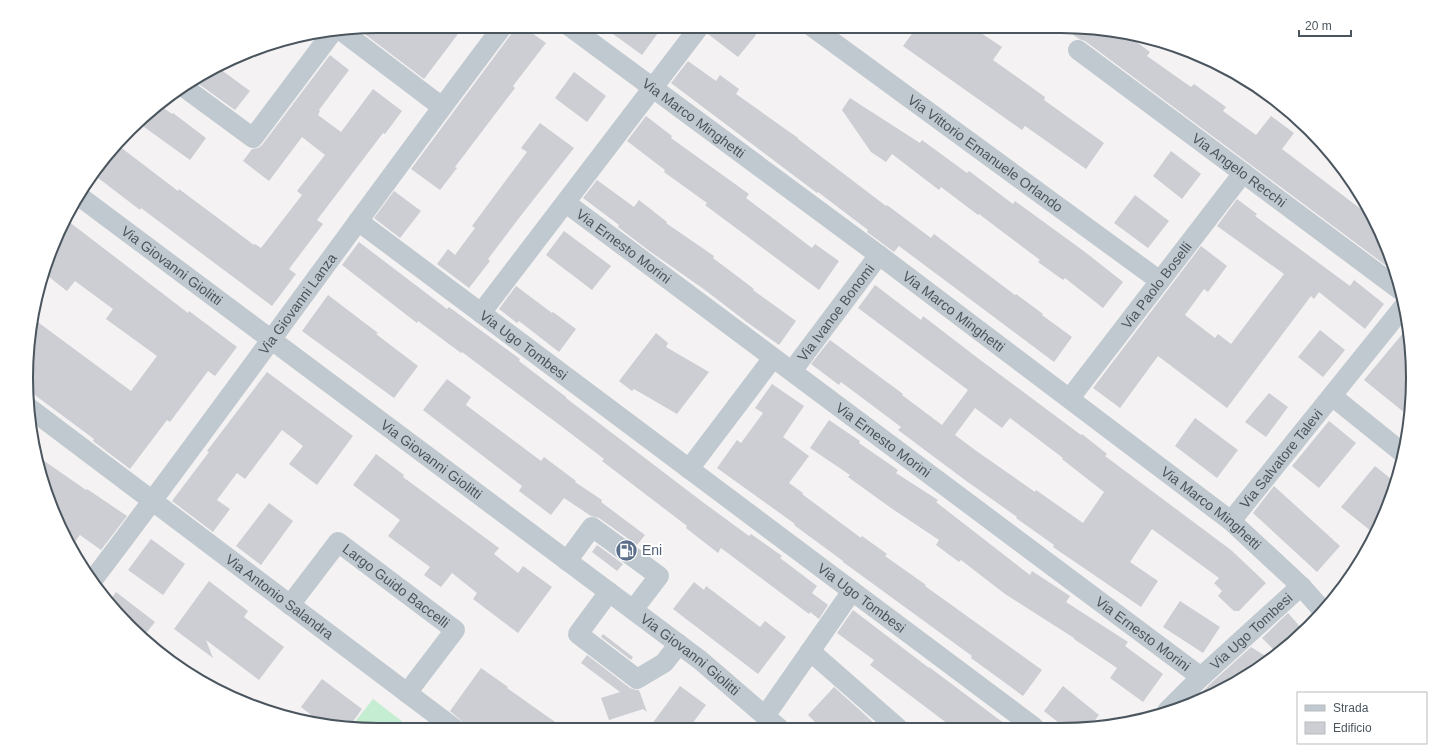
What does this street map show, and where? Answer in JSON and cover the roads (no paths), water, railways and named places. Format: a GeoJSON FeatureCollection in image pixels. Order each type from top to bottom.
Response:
{"type":"FeatureCollection","features":[{"type":"Feature","properties":{"kind":"street","name":"Via Giovanni Lanza"},"geometry":{"type":"LineString","coordinates":[[96,576],[153,501],[498,33]]}},
{"type":"Feature","properties":{"kind":"street","name":"Via Marco Minghetti"},"geometry":{"type":"LineString","coordinates":[[579,33],[1070,398],[1231,521],[1301,586],[1319,606]]}},
{"type":"Feature","properties":{"kind":"street"},"geometry":{"type":"LineString","coordinates":[[481,313],[695,33]]}},
{"type":"Feature","properties":{"kind":"street","name":"Via Vittorio Emanuele Orlando"},"geometry":{"type":"LineString","coordinates":[[821,33],[1160,280]]}},
{"type":"Feature","properties":{"kind":"street"},"geometry":{"type":"LineString","coordinates":[[347,35],[442,107]]}},
{"type":"Feature","properties":{"kind":"street"},"geometry":{"type":"LineString","coordinates":[[188,90],[253,138],[329,37]]}},
{"type":"Feature","properties":{"kind":"street","name":"Via Angelo Recchi"},"geometry":{"type":"LineString","coordinates":[[1078,50],[1393,285]]}},
{"type":"Feature","properties":{"kind":"street","name":"Via Paolo Boselli"},"geometry":{"type":"LineString","coordinates":[[1070,398],[1243,173]]}},
{"type":"Feature","properties":{"kind":"street","name":"Via Giovanni Giolitti"},"geometry":{"type":"LineString","coordinates":[[83,199],[679,644],[700,660],[772,722]]}},
{"type":"Feature","properties":{"kind":"street","name":"Via Ernesto Morini"},"geometry":{"type":"LineString","coordinates":[[566,203],[1201,677]]}},
{"type":"Feature","properties":{"kind":"street","name":"Via Ugo Tombesi"},"geometry":{"type":"LineString","coordinates":[[358,221],[1029,723]]}},
{"type":"Feature","properties":{"kind":"street","name":"Via Ivanoe Bonomi"},"geometry":{"type":"LineString","coordinates":[[792,371],[879,255]]}},
{"type":"Feature","properties":{"kind":"street","name":"Via Salvatore Talevi"},"geometry":{"type":"LineString","coordinates":[[1231,521],[1399,312]]}},
{"type":"Feature","properties":{"kind":"street"},"geometry":{"type":"LineString","coordinates":[[689,469],[773,358]]}},
{"type":"Feature","properties":{"kind":"street","name":"Via Salvatore Talevi"},"geometry":{"type":"LineString","coordinates":[[1332,396],[1398,449]]}},
{"type":"Feature","properties":{"kind":"street","name":"Via Antonio Salandra"},"geometry":{"type":"LineString","coordinates":[[35,413],[447,723]]}},
{"type":"Feature","properties":{"kind":"street"},"geometry":{"type":"LineString","coordinates":[[567,560],[592,527],[659,576],[633,610]]}},
{"type":"Feature","properties":{"kind":"street","name":"Largo Guido Baccelli"},"geometry":{"type":"LineString","coordinates":[[290,605],[338,542],[430,611],[455,630],[407,693]]}},
{"type":"Feature","properties":{"kind":"street","name":"Via Ugo Tombesi"},"geometry":{"type":"LineString","coordinates":[[1174,704],[1201,677],[1301,586]]}},
{"type":"Feature","properties":{"kind":"street"},"geometry":{"type":"LineString","coordinates":[[772,722],[810,651],[852,591]]}},
{"type":"Feature","properties":{"kind":"street"},"geometry":{"type":"LineString","coordinates":[[609,592],[578,634],[637,679],[664,664],[679,644]]}},
{"type":"Feature","properties":{"kind":"street"},"geometry":{"type":"LineString","coordinates":[[810,651],[892,723]]}},
{"type":"Feature","properties":{"kind":"place","name":"Eni"},"geometry":{"type":"Point","coordinates":[627,550]}}]}
